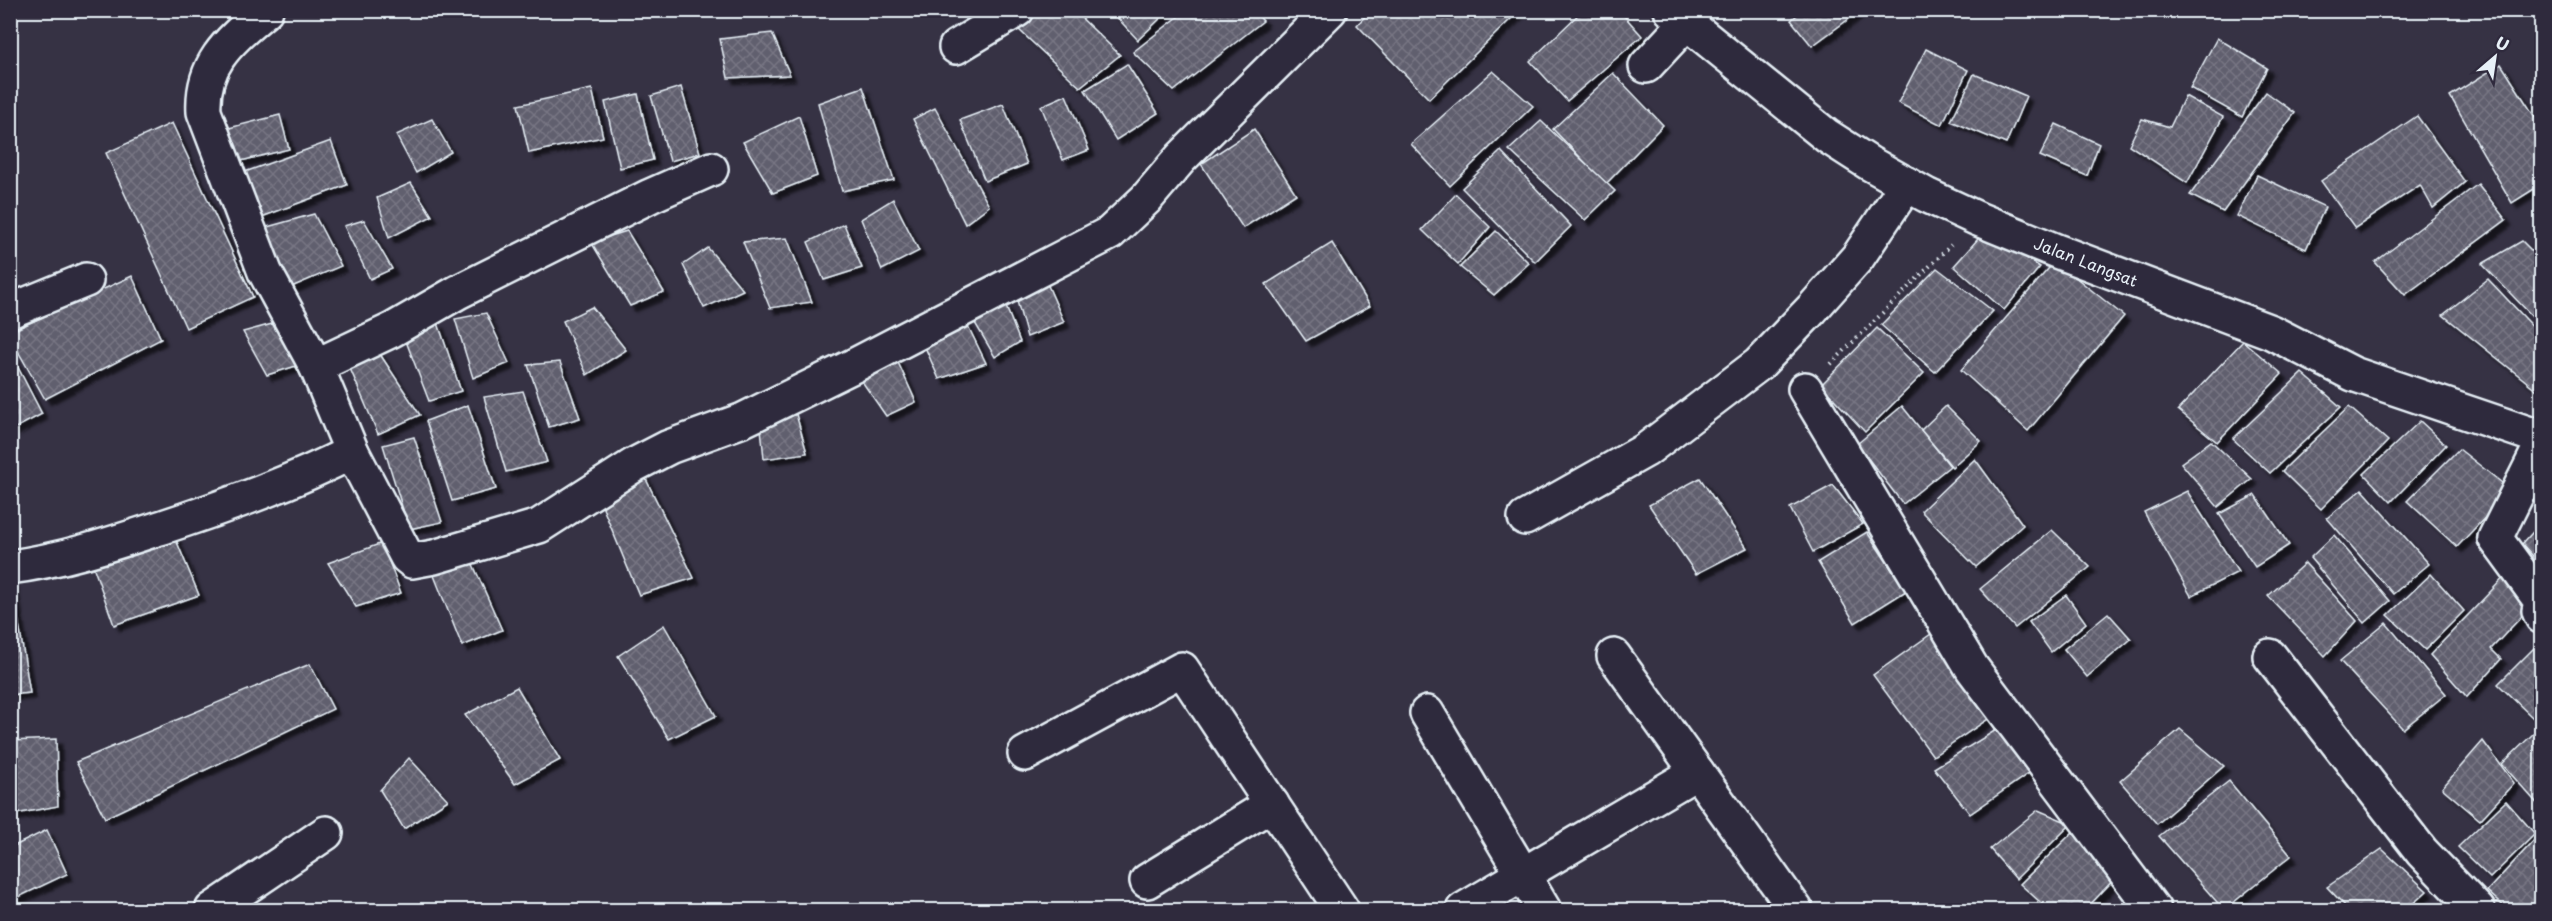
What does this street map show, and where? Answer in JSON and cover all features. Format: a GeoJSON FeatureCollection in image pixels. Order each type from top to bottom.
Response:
{"type":"FeatureCollection","features":[{"type":"Feature","properties":{"kind":"street"},"geometry":{"type":"LineString","coordinates":[[266,10],[235,38],[211,67],[204,85],[204,112],[265,272],[316,366],[352,452],[406,557],[412,561],[434,557],[539,526],[634,465],[669,447],[743,420],[885,350],[1110,233],[1146,199],[1181,158],[1330,10]]}},
{"type":"Feature","properties":{"kind":"street"},"geometry":{"type":"LineString","coordinates":[[956,47],[1017,10]]}},
{"type":"Feature","properties":{"kind":"street"},"geometry":{"type":"LineString","coordinates":[[1646,66],[1678,17]]}},
{"type":"Feature","properties":{"kind":"street","name":"Jalan Langsat"},"geometry":{"type":"LineString","coordinates":[[1678,17],[1827,136],[1907,184],[1978,219],[2271,332],[2353,374],[2541,438]]}},
{"type":"Feature","properties":{"kind":"street"},"geometry":{"type":"LineString","coordinates":[[316,366],[392,330],[458,292],[650,196],[711,169]]}},
{"type":"Feature","properties":{"kind":"street"},"geometry":{"type":"LineString","coordinates":[[1526,518],[1646,450],[1759,364],[1858,257],[1907,184]]}},
{"type":"Feature","properties":{"kind":"street"},"geometry":{"type":"LineString","coordinates":[[10,311],[86,280]]}},
{"type":"Feature","properties":{"kind":"street"},"geometry":{"type":"LineString","coordinates":[[1805,389],[1972,668],[2154,910]]}},
{"type":"Feature","properties":{"kind":"street"},"geometry":{"type":"LineString","coordinates":[[2541,444],[2495,538],[2541,601],[2539,611],[2541,617]]}},
{"type":"Feature","properties":{"kind":"street"},"geometry":{"type":"LineString","coordinates":[[10,567],[83,553],[170,525],[306,476],[352,452]]}},
{"type":"Feature","properties":{"kind":"street"},"geometry":{"type":"LineString","coordinates":[[1614,656],[1796,910]]}},
{"type":"Feature","properties":{"kind":"street"},"geometry":{"type":"LineString","coordinates":[[2270,656],[2422,852],[2478,910]]}},
{"type":"Feature","properties":{"kind":"street"},"geometry":{"type":"LineString","coordinates":[[1025,754],[1182,669],[1342,910]]}},
{"type":"Feature","properties":{"kind":"street"},"geometry":{"type":"LineString","coordinates":[[1427,713],[1544,910]]}},
{"type":"Feature","properties":{"kind":"street"},"geometry":{"type":"LineString","coordinates":[[1463,910],[1697,772]]}},
{"type":"Feature","properties":{"kind":"street"},"geometry":{"type":"LineString","coordinates":[[1147,881],[1272,804]]}},
{"type":"Feature","properties":{"kind":"street"},"geometry":{"type":"LineString","coordinates":[[212,910],[326,833]]}},
{"type":"Feature","properties":{"kind":"path"},"geometry":{"type":"LineString","coordinates":[[1805,389],[1978,219]]}},
{"type":"Feature","properties":{"kind":"building"},"geometry":{"type":"Polygon","coordinates":[[[1037,10],[1073,10],[1120,55],[1080,87],[1016,27],[1037,10]]]}},
{"type":"Feature","properties":{"kind":"building"},"geometry":{"type":"Polygon","coordinates":[[[1110,10],[1169,10],[1138,40],[1110,10]]]}},
{"type":"Feature","properties":{"kind":"building"},"geometry":{"type":"Polygon","coordinates":[[[1187,10],[1253,10],[1263,21],[1174,91],[1133,52],[1187,10]]]}},
{"type":"Feature","properties":{"kind":"building"},"geometry":{"type":"Polygon","coordinates":[[[1371,10],[1520,10],[1429,99],[1357,25],[1371,10]]]}},
{"type":"Feature","properties":{"kind":"building"},"geometry":{"type":"Polygon","coordinates":[[[1583,10],[1619,10],[1642,36],[1567,101],[1530,61],[1583,10]]]}},
{"type":"Feature","properties":{"kind":"building"},"geometry":{"type":"Polygon","coordinates":[[[1803,10],[1861,10],[1812,46],[1791,20],[1803,10]]]}},
{"type":"Feature","properties":{"kind":"building"},"geometry":{"type":"Polygon","coordinates":[[[772,33],[790,75],[728,78],[720,39],[772,33]]]}},
{"type":"Feature","properties":{"kind":"building"},"geometry":{"type":"Polygon","coordinates":[[[2217,38],[2267,68],[2242,117],[2190,88],[2217,38]]]}},
{"type":"Feature","properties":{"kind":"building"},"geometry":{"type":"Polygon","coordinates":[[[1926,49],[1968,70],[1942,125],[1898,103],[1926,49]]]}},
{"type":"Feature","properties":{"kind":"building"},"geometry":{"type":"Polygon","coordinates":[[[1127,64],[1158,113],[1116,140],[1085,90],[1127,64]]]}},
{"type":"Feature","properties":{"kind":"building"},"geometry":{"type":"Polygon","coordinates":[[[2501,64],[2542,128],[2542,184],[2512,203],[2450,96],[2501,64]]]}},
{"type":"Feature","properties":{"kind":"building"},"geometry":{"type":"Polygon","coordinates":[[[1493,71],[1533,106],[1450,186],[1411,144],[1493,71]]]}},
{"type":"Feature","properties":{"kind":"building"},"geometry":{"type":"Polygon","coordinates":[[[1613,73],[1663,125],[1606,184],[1553,129],[1613,73]]]}},
{"type":"Feature","properties":{"kind":"building"},"geometry":{"type":"Polygon","coordinates":[[[1974,74],[2026,96],[2006,144],[1951,121],[1974,74]]]}},
{"type":"Feature","properties":{"kind":"building"},"geometry":{"type":"Polygon","coordinates":[[[681,87],[700,153],[670,161],[651,96],[681,87]]]}},
{"type":"Feature","properties":{"kind":"building"},"geometry":{"type":"Polygon","coordinates":[[[863,87],[894,180],[842,191],[818,103],[863,87]]]}},
{"type":"Feature","properties":{"kind":"building"},"geometry":{"type":"Polygon","coordinates":[[[592,89],[603,137],[529,153],[518,105],[592,89]]]}},
{"type":"Feature","properties":{"kind":"building"},"geometry":{"type":"Polygon","coordinates":[[[2266,92],[2295,113],[2223,212],[2190,195],[2266,92]]]}},
{"type":"Feature","properties":{"kind":"building"},"geometry":{"type":"Polygon","coordinates":[[[638,94],[653,160],[620,168],[605,102],[638,94]]]}},
{"type":"Feature","properties":{"kind":"building"},"geometry":{"type":"Polygon","coordinates":[[[1066,95],[1089,150],[1063,160],[1041,106],[1066,95]]]}},
{"type":"Feature","properties":{"kind":"building"},"geometry":{"type":"Polygon","coordinates":[[[2185,96],[2223,117],[2187,183],[2129,145],[2142,119],[2170,127],[2185,96]]]}},
{"type":"Feature","properties":{"kind":"building"},"geometry":{"type":"Polygon","coordinates":[[[1003,104],[1027,164],[985,181],[960,120],[1003,104]]]}},
{"type":"Feature","properties":{"kind":"building"},"geometry":{"type":"Polygon","coordinates":[[[935,108],[989,206],[965,224],[913,119],[935,108]]]}},
{"type":"Feature","properties":{"kind":"building"},"geometry":{"type":"Polygon","coordinates":[[[280,115],[289,149],[225,165],[217,131],[280,115]]]}},
{"type":"Feature","properties":{"kind":"building"},"geometry":{"type":"Polygon","coordinates":[[[799,116],[817,176],[773,193],[743,142],[799,116]]]}},
{"type":"Feature","properties":{"kind":"building"},"geometry":{"type":"Polygon","coordinates":[[[2417,116],[2465,182],[2433,208],[2420,185],[2355,228],[2321,181],[2417,116]]]}},
{"type":"Feature","properties":{"kind":"building"},"geometry":{"type":"Polygon","coordinates":[[[432,119],[451,152],[416,173],[396,135],[432,119]]]}},
{"type":"Feature","properties":{"kind":"building"},"geometry":{"type":"Polygon","coordinates":[[[1541,121],[1615,191],[1585,220],[1509,150],[1541,121]]]}},
{"type":"Feature","properties":{"kind":"building"},"geometry":{"type":"Polygon","coordinates":[[[172,123],[253,297],[186,328],[106,153],[172,123]]]}},
{"type":"Feature","properties":{"kind":"building"},"geometry":{"type":"Polygon","coordinates":[[[2056,124],[2099,144],[2087,176],[2040,156],[2056,124]]]}},
{"type":"Feature","properties":{"kind":"building"},"geometry":{"type":"Polygon","coordinates":[[[1254,129],[1296,194],[1243,228],[1201,164],[1254,129]]]}},
{"type":"Feature","properties":{"kind":"building"},"geometry":{"type":"Polygon","coordinates":[[[331,141],[347,185],[259,218],[242,173],[331,141]]]}},
{"type":"Feature","properties":{"kind":"building"},"geometry":{"type":"Polygon","coordinates":[[[1501,151],[1571,226],[1535,262],[1462,188],[1501,151]]]}},
{"type":"Feature","properties":{"kind":"building"},"geometry":{"type":"Polygon","coordinates":[[[2257,175],[2325,207],[2306,249],[2237,216],[2257,175]]]}},
{"type":"Feature","properties":{"kind":"building"},"geometry":{"type":"Polygon","coordinates":[[[411,183],[432,216],[389,238],[377,198],[411,183]]]}},
{"type":"Feature","properties":{"kind":"building"},"geometry":{"type":"Polygon","coordinates":[[[2478,184],[2506,220],[2405,295],[2375,262],[2478,184]]]}},
{"type":"Feature","properties":{"kind":"building"},"geometry":{"type":"Polygon","coordinates":[[[1456,194],[1490,227],[1458,264],[1422,230],[1456,194]]]}},
{"type":"Feature","properties":{"kind":"building"},"geometry":{"type":"Polygon","coordinates":[[[893,199],[919,251],[882,270],[861,219],[893,199]]]}},
{"type":"Feature","properties":{"kind":"building"},"geometry":{"type":"Polygon","coordinates":[[[314,214],[341,266],[289,288],[260,229],[314,214]]]}},
{"type":"Feature","properties":{"kind":"building"},"geometry":{"type":"Polygon","coordinates":[[[364,220],[392,269],[370,279],[344,226],[364,220]]]}},
{"type":"Feature","properties":{"kind":"building"},"geometry":{"type":"Polygon","coordinates":[[[844,224],[862,268],[824,280],[808,242],[844,224]]]}},
{"type":"Feature","properties":{"kind":"building"},"geometry":{"type":"Polygon","coordinates":[[[627,231],[664,292],[630,306],[591,242],[627,231]]]}},
{"type":"Feature","properties":{"kind":"building"},"geometry":{"type":"Polygon","coordinates":[[[1496,231],[1529,263],[1494,295],[1460,267],[1496,231]]]}},
{"type":"Feature","properties":{"kind":"building"},"geometry":{"type":"Polygon","coordinates":[[[1985,231],[2040,267],[2004,310],[1954,266],[1985,231]]]}},
{"type":"Feature","properties":{"kind":"building"},"geometry":{"type":"Polygon","coordinates":[[[787,238],[812,302],[770,308],[743,242],[787,238]]]}},
{"type":"Feature","properties":{"kind":"building"},"geometry":{"type":"Polygon","coordinates":[[[2522,241],[2542,261],[2542,319],[2538,322],[2482,264],[2522,241]]]}},
{"type":"Feature","properties":{"kind":"building"},"geometry":{"type":"Polygon","coordinates":[[[1332,243],[1370,306],[1306,341],[1266,284],[1332,243]]]}},
{"type":"Feature","properties":{"kind":"building"},"geometry":{"type":"Polygon","coordinates":[[[708,248],[743,290],[704,308],[683,265],[708,248]]]}},
{"type":"Feature","properties":{"kind":"building"},"geometry":{"type":"Polygon","coordinates":[[[2055,261],[2124,316],[2028,431],[1961,370],[2055,261]]]}},
{"type":"Feature","properties":{"kind":"building"},"geometry":{"type":"Polygon","coordinates":[[[1937,268],[1993,311],[1935,372],[1881,325],[1937,268]]]}},
{"type":"Feature","properties":{"kind":"building"},"geometry":{"type":"Polygon","coordinates":[[[132,276],[161,339],[45,399],[10,337],[10,332],[132,276]]]}},
{"type":"Feature","properties":{"kind":"building"},"geometry":{"type":"Polygon","coordinates":[[[2488,279],[2542,336],[2542,394],[2443,315],[2488,279]]]}},
{"type":"Feature","properties":{"kind":"building"},"geometry":{"type":"Polygon","coordinates":[[[1046,281],[1064,322],[1027,337],[1017,301],[1046,281]]]}},
{"type":"Feature","properties":{"kind":"building"},"geometry":{"type":"Polygon","coordinates":[[[1005,304],[1020,342],[995,357],[975,323],[1005,304]]]}},
{"type":"Feature","properties":{"kind":"building"},"geometry":{"type":"Polygon","coordinates":[[[592,307],[626,350],[587,375],[563,321],[592,307]]]}},
{"type":"Feature","properties":{"kind":"building"},"geometry":{"type":"Polygon","coordinates":[[[486,313],[509,363],[473,378],[455,319],[486,313]]]}},
{"type":"Feature","properties":{"kind":"building"},"geometry":{"type":"Polygon","coordinates":[[[966,322],[986,363],[939,379],[925,347],[966,322]]]}},
{"type":"Feature","properties":{"kind":"building"},"geometry":{"type":"Polygon","coordinates":[[[276,323],[296,366],[267,375],[243,332],[276,323]]]}},
{"type":"Feature","properties":{"kind":"building"},"geometry":{"type":"Polygon","coordinates":[[[438,323],[461,391],[429,401],[404,336],[438,323]]]}},
{"type":"Feature","properties":{"kind":"building"},"geometry":{"type":"Polygon","coordinates":[[[1877,328],[1924,373],[1865,432],[1821,385],[1877,328]]]}},
{"type":"Feature","properties":{"kind":"building"},"geometry":{"type":"Polygon","coordinates":[[[2243,341],[2282,374],[2217,442],[2178,410],[2243,341]]]}},
{"type":"Feature","properties":{"kind":"building"},"geometry":{"type":"Polygon","coordinates":[[[374,345],[420,415],[378,434],[346,359],[374,345]]]}},
{"type":"Feature","properties":{"kind":"building"},"geometry":{"type":"Polygon","coordinates":[[[10,352],[42,414],[10,431],[10,352]]]}},
{"type":"Feature","properties":{"kind":"building"},"geometry":{"type":"Polygon","coordinates":[[[896,358],[916,402],[886,416],[861,380],[896,358]]]}},
{"type":"Feature","properties":{"kind":"building"},"geometry":{"type":"Polygon","coordinates":[[[560,362],[580,418],[549,427],[528,365],[560,362]]]}},
{"type":"Feature","properties":{"kind":"building"},"geometry":{"type":"Polygon","coordinates":[[[2302,373],[2341,407],[2270,473],[2233,439],[2302,373]]]}},
{"type":"Feature","properties":{"kind":"building"},"geometry":{"type":"Polygon","coordinates":[[[523,391],[547,462],[506,472],[484,397],[523,391]]]}},
{"type":"Feature","properties":{"kind":"building"},"geometry":{"type":"Polygon","coordinates":[[[468,405],[496,489],[452,501],[426,421],[468,405]]]}},
{"type":"Feature","properties":{"kind":"building"},"geometry":{"type":"Polygon","coordinates":[[[1902,406],[1950,466],[1903,504],[1857,444],[1902,406]]]}},
{"type":"Feature","properties":{"kind":"building"},"geometry":{"type":"Polygon","coordinates":[[[1946,406],[1981,441],[1952,467],[1921,430],[1946,406]]]}},
{"type":"Feature","properties":{"kind":"building"},"geometry":{"type":"Polygon","coordinates":[[[2349,407],[2388,441],[2321,509],[2282,471],[2349,407]]]}},
{"type":"Feature","properties":{"kind":"building"},"geometry":{"type":"Polygon","coordinates":[[[796,414],[807,453],[764,459],[761,428],[796,414]]]}},
{"type":"Feature","properties":{"kind":"building"},"geometry":{"type":"Polygon","coordinates":[[[2420,421],[2446,445],[2391,502],[2364,474],[2420,421]]]}},
{"type":"Feature","properties":{"kind":"building"},"geometry":{"type":"Polygon","coordinates":[[[414,437],[442,522],[409,529],[383,445],[414,437]]]}},
{"type":"Feature","properties":{"kind":"building"},"geometry":{"type":"Polygon","coordinates":[[[2211,441],[2252,479],[2218,507],[2181,463],[2211,441]]]}},
{"type":"Feature","properties":{"kind":"building"},"geometry":{"type":"Polygon","coordinates":[[[2459,449],[2511,490],[2457,547],[2407,501],[2459,449]]]}},
{"type":"Feature","properties":{"kind":"building"},"geometry":{"type":"Polygon","coordinates":[[[1975,459],[2023,525],[1976,567],[1921,511],[1975,459]]]}},
{"type":"Feature","properties":{"kind":"building"},"geometry":{"type":"Polygon","coordinates":[[[643,473],[694,578],[639,595],[598,496],[643,473]]]}},
{"type":"Feature","properties":{"kind":"building"},"geometry":{"type":"Polygon","coordinates":[[[1700,478],[1747,548],[1696,574],[1649,505],[1700,478]]]}},
{"type":"Feature","properties":{"kind":"building"},"geometry":{"type":"Polygon","coordinates":[[[1833,485],[1863,524],[1813,552],[1790,508],[1833,485]]]}},
{"type":"Feature","properties":{"kind":"building"},"geometry":{"type":"Polygon","coordinates":[[[2362,489],[2429,564],[2393,594],[2327,518],[2362,489]]]}},
{"type":"Feature","properties":{"kind":"building"},"geometry":{"type":"Polygon","coordinates":[[[2187,491],[2238,572],[2191,596],[2144,512],[2187,491]]]}},
{"type":"Feature","properties":{"kind":"building"},"geometry":{"type":"Polygon","coordinates":[[[2255,495],[2289,545],[2255,567],[2219,514],[2255,495]]]}},
{"type":"Feature","properties":{"kind":"building"},"geometry":{"type":"Polygon","coordinates":[[[2542,522],[2542,566],[2522,544],[2542,522]]]}},
{"type":"Feature","properties":{"kind":"building"},"geometry":{"type":"Polygon","coordinates":[[[2052,530],[2090,567],[2015,628],[1980,589],[2052,530]]]}},
{"type":"Feature","properties":{"kind":"building"},"geometry":{"type":"Polygon","coordinates":[[[1867,532],[1906,591],[1855,623],[1818,562],[1867,532]]]}},
{"type":"Feature","properties":{"kind":"building"},"geometry":{"type":"Polygon","coordinates":[[[174,535],[199,595],[114,625],[92,563],[174,535]]]}},
{"type":"Feature","properties":{"kind":"building"},"geometry":{"type":"Polygon","coordinates":[[[2334,535],[2390,601],[2365,623],[2310,558],[2334,535]]]}},
{"type":"Feature","properties":{"kind":"building"},"geometry":{"type":"Polygon","coordinates":[[[382,543],[401,593],[356,607],[328,563],[382,543]]]}},
{"type":"Feature","properties":{"kind":"building"},"geometry":{"type":"Polygon","coordinates":[[[471,560],[502,630],[462,646],[433,573],[471,560]]]}},
{"type":"Feature","properties":{"kind":"building"},"geometry":{"type":"Polygon","coordinates":[[[2305,563],[2357,621],[2325,656],[2268,596],[2305,563]]]}},
{"type":"Feature","properties":{"kind":"building"},"geometry":{"type":"Polygon","coordinates":[[[2510,571],[2537,600],[2491,649],[2501,659],[2467,697],[2430,655],[2510,571]]]}},
{"type":"Feature","properties":{"kind":"building"},"geometry":{"type":"Polygon","coordinates":[[[2431,574],[2464,611],[2425,650],[2388,615],[2431,574]]]}},
{"type":"Feature","properties":{"kind":"building"},"geometry":{"type":"Polygon","coordinates":[[[12,581],[30,693],[10,695],[10,582],[12,581]]]}},
{"type":"Feature","properties":{"kind":"building"},"geometry":{"type":"Polygon","coordinates":[[[2066,595],[2086,623],[2051,652],[2029,622],[2066,595]]]}},
{"type":"Feature","properties":{"kind":"building"},"geometry":{"type":"Polygon","coordinates":[[[2108,613],[2131,639],[2087,677],[2064,649],[2108,613]]]}},
{"type":"Feature","properties":{"kind":"building"},"geometry":{"type":"Polygon","coordinates":[[[2386,623],[2446,694],[2403,729],[2340,661],[2386,623]]]}},
{"type":"Feature","properties":{"kind":"building"},"geometry":{"type":"Polygon","coordinates":[[[664,625],[716,716],[669,739],[618,656],[664,625]]]}},
{"type":"Feature","properties":{"kind":"building"},"geometry":{"type":"Polygon","coordinates":[[[1931,634],[1994,715],[1933,756],[1873,675],[1931,634]]]}},
{"type":"Feature","properties":{"kind":"building"},"geometry":{"type":"Polygon","coordinates":[[[2542,640],[2542,708],[2533,718],[2498,684],[2542,640]]]}},
{"type":"Feature","properties":{"kind":"building"},"geometry":{"type":"Polygon","coordinates":[[[310,664],[333,709],[105,818],[76,762],[310,664]]]}},
{"type":"Feature","properties":{"kind":"building"},"geometry":{"type":"Polygon","coordinates":[[[517,687],[560,760],[515,784],[465,715],[517,687]]]}},
{"type":"Feature","properties":{"kind":"building"},"geometry":{"type":"Polygon","coordinates":[[[2001,727],[2036,768],[1970,814],[1934,768],[2001,727]]]}},
{"type":"Feature","properties":{"kind":"building"},"geometry":{"type":"Polygon","coordinates":[[[2180,729],[2224,766],[2157,824],[2120,781],[2180,729]]]}},
{"type":"Feature","properties":{"kind":"building"},"geometry":{"type":"Polygon","coordinates":[[[2535,732],[2542,740],[2542,809],[2502,764],[2535,732]]]}},
{"type":"Feature","properties":{"kind":"building"},"geometry":{"type":"Polygon","coordinates":[[[56,739],[58,806],[10,815],[10,741],[56,739]]]}},
{"type":"Feature","properties":{"kind":"building"},"geometry":{"type":"Polygon","coordinates":[[[2483,741],[2514,783],[2480,820],[2442,788],[2483,741]]]}},
{"type":"Feature","properties":{"kind":"building"},"geometry":{"type":"Polygon","coordinates":[[[409,758],[448,800],[404,829],[380,790],[409,758]]]}},
{"type":"Feature","properties":{"kind":"building"},"geometry":{"type":"Polygon","coordinates":[[[2229,781],[2291,856],[2224,910],[2159,836],[2229,781]]]}},
{"type":"Feature","properties":{"kind":"building"},"geometry":{"type":"Polygon","coordinates":[[[2506,801],[2535,834],[2490,878],[2458,847],[2506,801]]]}},
{"type":"Feature","properties":{"kind":"building"},"geometry":{"type":"Polygon","coordinates":[[[2038,810],[2071,824],[2016,879],[1990,849],[2038,810]]]}},
{"type":"Feature","properties":{"kind":"building"},"geometry":{"type":"Polygon","coordinates":[[[47,830],[67,874],[10,901],[10,848],[47,830]]]}},
{"type":"Feature","properties":{"kind":"building"},"geometry":{"type":"Polygon","coordinates":[[[2074,831],[2119,874],[2085,910],[2049,910],[2020,884],[2074,831]]]}},
{"type":"Feature","properties":{"kind":"building"},"geometry":{"type":"Polygon","coordinates":[[[2542,832],[2542,910],[2508,910],[2487,891],[2542,832]]]}},
{"type":"Feature","properties":{"kind":"building"},"geometry":{"type":"Polygon","coordinates":[[[2382,849],[2427,891],[2406,910],[2349,910],[2327,887],[2382,849]]]}}]}
